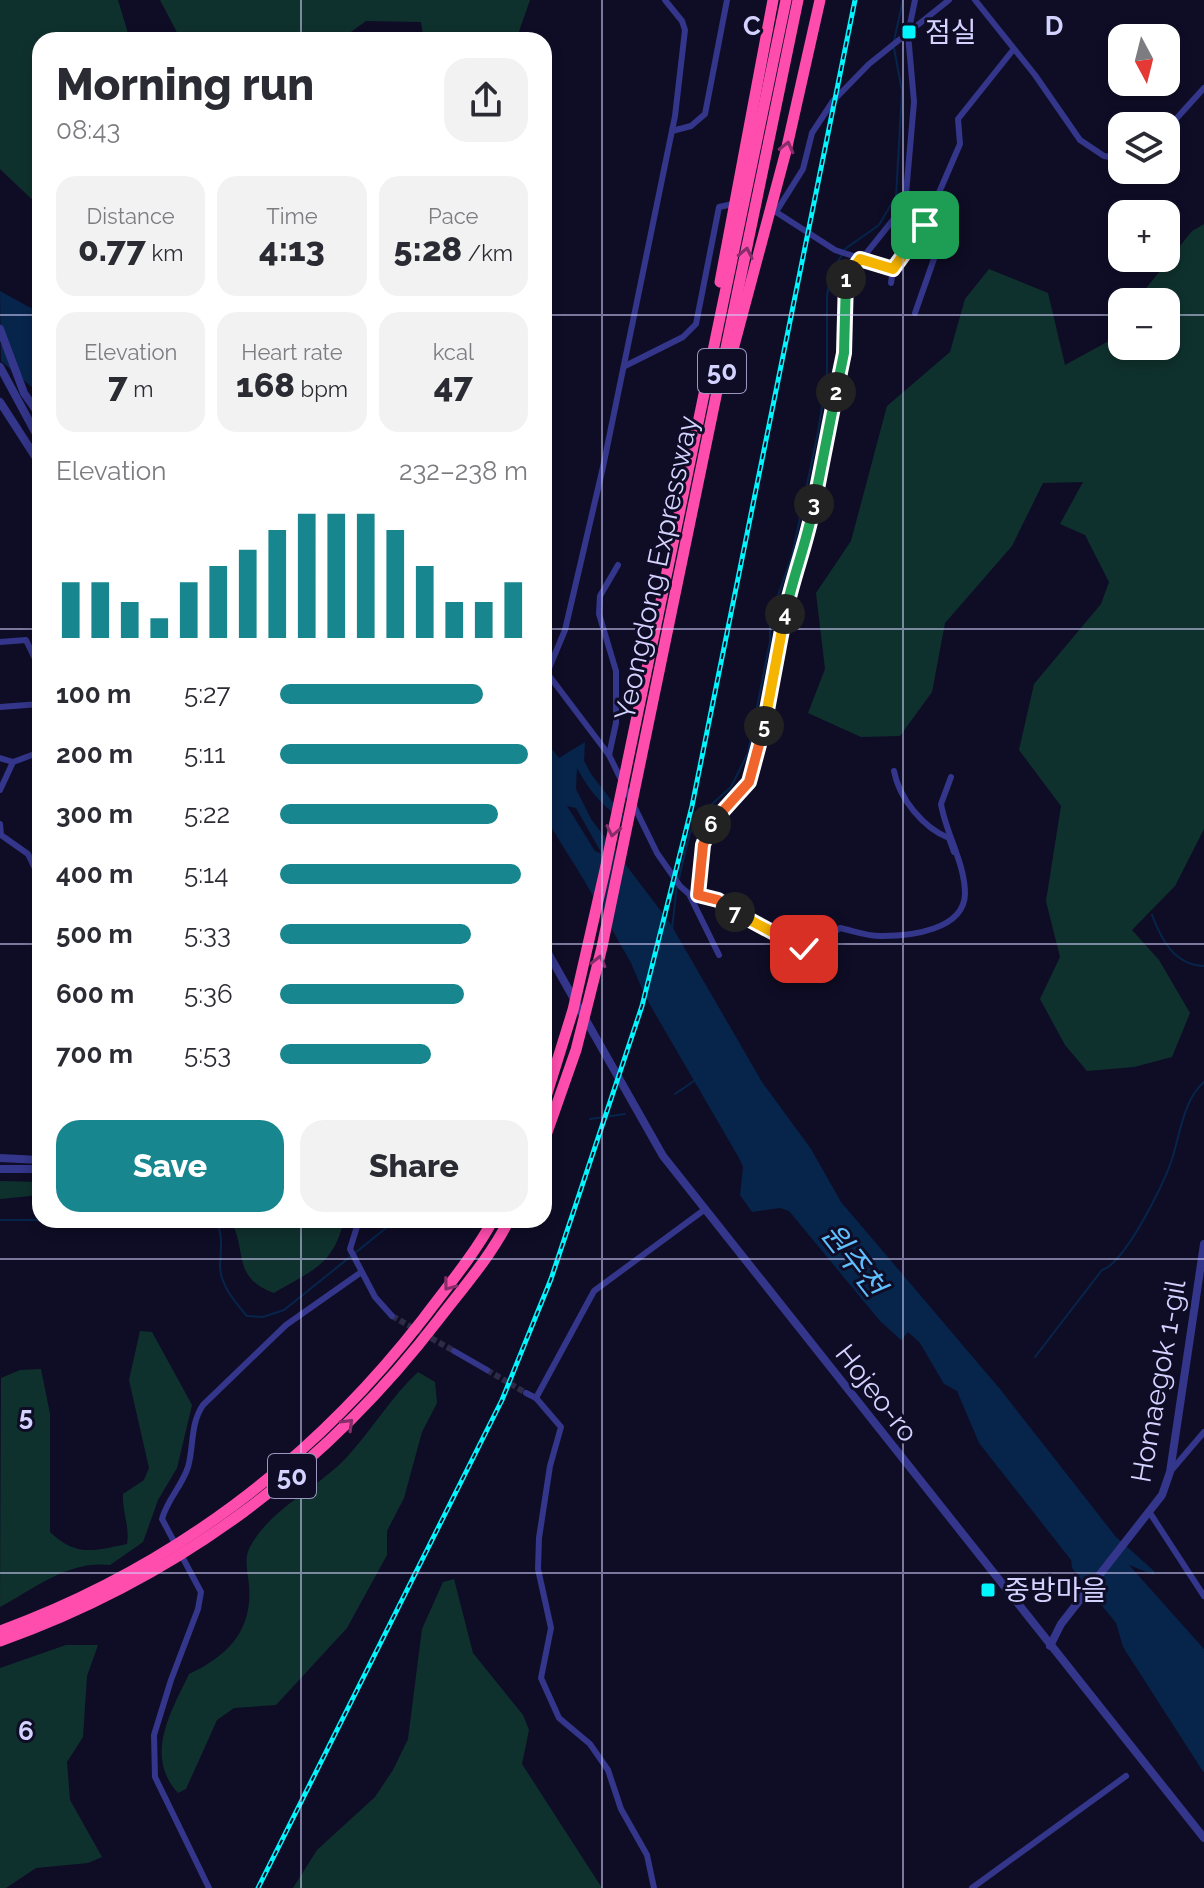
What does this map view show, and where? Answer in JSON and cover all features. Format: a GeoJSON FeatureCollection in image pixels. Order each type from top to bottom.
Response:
{"type":"FeatureCollection","features":[{"type":"Feature","properties":{"kind":"highway"},"geometry":{"type":"LineString","coordinates":[[695,431],[711,328],[773,0]]}},
{"type":"Feature","properties":{"kind":"highway","name":"Yeongdong Expressway"},"geometry":{"type":"LineString","coordinates":[[552,1082],[580,980],[786,0]]}},
{"type":"Feature","properties":{"kind":"highway","name":"Yeongdong Expressway"},"geometry":{"type":"LineString","coordinates":[[552,1120],[602,947],[798,0]]}},
{"type":"Feature","properties":{"kind":"highway"},"geometry":{"type":"LineString","coordinates":[[716,403],[786,151],[820,0]]}},
{"type":"Feature","properties":{"kind":"highway","name":"50"},"geometry":{"type":"LineString","coordinates":[[0,1631],[119,1579],[189,1538],[257,1490],[362,1393],[456,1276],[488,1228]]}},
{"type":"Feature","properties":{"kind":"highway","name":"50"},"geometry":{"type":"LineString","coordinates":[[0,1641],[88,1607],[142,1578],[221,1530],[302,1467],[374,1397],[426,1336],[503,1228]]}},
{"type":"Feature","properties":{"kind":"street"},"geometry":{"type":"LineString","coordinates":[[552,659],[565,630],[625,366],[672,131],[685,30],[665,0]]}},
{"type":"Feature","properties":{"kind":"street"},"geometry":{"type":"LineString","coordinates":[[672,131],[691,126],[705,114],[727,0]]}},
{"type":"Feature","properties":{"kind":"street"},"geometry":{"type":"LineString","coordinates":[[698,895],[703,845],[711,823],[749,782],[760,744],[790,588],[805,552],[844,353],[844,281],[856,257],[892,225],[905,205],[914,102],[908,34],[915,0]]}},
{"type":"Feature","properties":{"kind":"street"},"geometry":{"type":"LineString","coordinates":[[893,269],[835,250],[774,212],[803,169],[812,133],[820,119],[853,80],[949,0]]}},
{"type":"Feature","properties":{"kind":"street"},"geometry":{"type":"LineString","coordinates":[[975,0],[1080,140],[1108,157]]}},
{"type":"Feature","properties":{"kind":"street"},"geometry":{"type":"LineString","coordinates":[[891,283],[893,269],[925,225],[960,144],[958,119],[1013,50]]}},
{"type":"Feature","properties":{"kind":"street"},"geometry":{"type":"LineString","coordinates":[[1180,115],[1204,88]]}},
{"type":"Feature","properties":{"kind":"street"},"geometry":{"type":"LineString","coordinates":[[625,366],[683,337],[696,324],[719,207],[733,204]]}},
{"type":"Feature","properties":{"kind":"street"},"geometry":{"type":"LineString","coordinates":[[915,313],[942,236],[925,225]]}},
{"type":"Feature","properties":{"kind":"street"},"geometry":{"type":"LineString","coordinates":[[0,329],[24,393],[32,404]]}},
{"type":"Feature","properties":{"kind":"street"},"geometry":{"type":"LineString","coordinates":[[0,367],[32,426]]}},
{"type":"Feature","properties":{"kind":"street"},"geometry":{"type":"LineString","coordinates":[[0,402],[32,452]]}},
{"type":"Feature","properties":{"kind":"street"},"geometry":{"type":"LineString","coordinates":[[609,755],[616,723],[616,671],[599,614],[600,596],[618,565]]}},
{"type":"Feature","properties":{"kind":"street"},"geometry":{"type":"LineString","coordinates":[[0,642],[26,640],[32,652]]}},
{"type":"Feature","properties":{"kind":"street"},"geometry":{"type":"LineString","coordinates":[[552,683],[609,755],[657,853],[689,894],[719,955]]}},
{"type":"Feature","properties":{"kind":"street"},"geometry":{"type":"LineString","coordinates":[[0,707],[32,705]]}},
{"type":"Feature","properties":{"kind":"street"},"geometry":{"type":"LineString","coordinates":[[0,758],[13,762],[32,755]]}},
{"type":"Feature","properties":{"kind":"street"},"geometry":{"type":"LineString","coordinates":[[0,790],[13,762]]}},
{"type":"Feature","properties":{"kind":"street"},"geometry":{"type":"LineString","coordinates":[[689,894],[718,900],[757,926],[807,951],[840,928],[881,937],[947,924],[965,897],[955,855],[949,838],[937,834],[901,797],[894,771]]}},
{"type":"Feature","properties":{"kind":"street"},"geometry":{"type":"LineString","coordinates":[[951,777],[941,804],[953,835],[955,855]]}},
{"type":"Feature","properties":{"kind":"street"},"geometry":{"type":"LineString","coordinates":[[0,824],[0,835],[28,854],[32,862]]}},
{"type":"Feature","properties":{"kind":"street","name":"Hojeo-ro"},"geometry":{"type":"LineString","coordinates":[[552,958],[645,1129],[704,1210],[1050,1646],[1189,1814],[1204,1838]]}},
{"type":"Feature","properties":{"kind":"street"},"geometry":{"type":"LineString","coordinates":[[0,1158],[32,1160]]}},
{"type":"Feature","properties":{"kind":"street"},"geometry":{"type":"LineString","coordinates":[[0,1169],[32,1169]]}},
{"type":"Feature","properties":{"kind":"street"},"geometry":{"type":"LineString","coordinates":[[536,1398],[594,1291],[704,1210]]}},
{"type":"Feature","properties":{"kind":"street"},"geometry":{"type":"LineString","coordinates":[[357,1228],[350,1249],[358,1269],[392,1316]]}},
{"type":"Feature","properties":{"kind":"street","name":"Homaegok 1-gil"},"geometry":{"type":"LineString","coordinates":[[1050,1646],[1061,1624],[1162,1495],[1170,1472],[1204,1244]]}},
{"type":"Feature","properties":{"kind":"street"},"geometry":{"type":"LineString","coordinates":[[209,1888],[155,1777],[152,1753],[171,1680],[198,1609],[201,1592],[162,1519],[167,1501],[187,1468],[197,1414],[203,1405],[286,1325],[358,1269]]}},
{"type":"Feature","properties":{"kind":"street"},"geometry":{"type":"LineString","coordinates":[[454,1351],[487,1370]]}},
{"type":"Feature","properties":{"kind":"street"},"geometry":{"type":"LineString","coordinates":[[526,1393],[536,1398],[561,1427],[545,1490],[539,1538],[538,1569],[551,1628],[541,1678],[559,1718],[590,1744],[608,1770],[621,1809],[647,1855],[654,1888]]}},
{"type":"Feature","properties":{"kind":"street"},"geometry":{"type":"LineString","coordinates":[[1170,1472],[1204,1432]]}},
{"type":"Feature","properties":{"kind":"street"},"geometry":{"type":"LineString","coordinates":[[1150,1513],[1204,1596]]}},
{"type":"Feature","properties":{"kind":"street"},"geometry":{"type":"LineString","coordinates":[[972,1888],[1126,1776]]}},
{"type":"Feature","properties":{"kind":"green space"},"geometry":{"type":"Polygon","coordinates":[[[0,0],[118,0],[128,32],[32,32],[32,199],[0,169],[0,0]]]}},
{"type":"Feature","properties":{"kind":"green space"},"geometry":{"type":"Polygon","coordinates":[[[160,0],[530,0],[519,32],[423,32],[421,22],[366,21],[351,32],[177,32],[160,0]]]}},
{"type":"Feature","properties":{"kind":"green space"},"geometry":{"type":"Polygon","coordinates":[[[1204,224],[1204,829],[1175,886],[1132,930],[1159,960],[1190,1013],[1172,1057],[1134,1067],[1087,1071],[1065,1045],[1040,999],[1060,957],[1046,901],[1061,806],[1019,750],[1034,684],[1101,604],[1109,582],[1085,535],[1060,524],[1083,482],[1043,483],[1012,546],[945,623],[932,692],[900,736],[861,737],[808,713],[825,669],[816,593],[851,541],[887,406],[950,352],[965,299],[989,269],[1048,293],[1065,365],[1108,341],[1108,360],[1180,360],[1180,288],[1146,288],[1159,272],[1180,272],[1180,246],[1192,231],[1204,224]]]}},
{"type":"Feature","properties":{"kind":"green space"},"geometry":{"type":"Polygon","coordinates":[[[0,1181],[32,1182],[32,1196],[0,1199],[0,1181]]]}},
{"type":"Feature","properties":{"kind":"green space"},"geometry":{"type":"Polygon","coordinates":[[[234,1228],[341,1228],[334,1248],[319,1265],[274,1293],[261,1287],[246,1271],[234,1228]]]}},
{"type":"Feature","properties":{"kind":"green space"},"geometry":{"type":"Polygon","coordinates":[[[140,1331],[152,1332],[192,1405],[177,1468],[158,1500],[143,1542],[110,1565],[66,1571],[0,1607],[1,1378],[20,1370],[41,1369],[50,1414],[50,1532],[77,1549],[105,1549],[127,1544],[123,1494],[144,1480],[149,1468],[129,1380],[140,1331]]]}},
{"type":"Feature","properties":{"kind":"green space"},"geometry":{"type":"Polygon","coordinates":[[[418,1372],[435,1382],[437,1403],[422,1432],[404,1498],[387,1531],[387,1555],[347,1628],[276,1705],[234,1708],[217,1720],[186,1789],[178,1793],[168,1779],[163,1764],[164,1734],[189,1674],[226,1650],[242,1628],[249,1601],[249,1549],[269,1522],[347,1457],[418,1372]]]}},
{"type":"Feature","properties":{"kind":"green space"},"geometry":{"type":"Polygon","coordinates":[[[454,1579],[473,1653],[523,1715],[529,1730],[522,1764],[602,1888],[293,1888],[317,1850],[375,1797],[393,1770],[408,1739],[422,1629],[443,1582],[454,1579]]]}},
{"type":"Feature","properties":{"kind":"green space"},"geometry":{"type":"Polygon","coordinates":[[[66,1645],[98,1645],[87,1676],[83,1737],[67,1762],[70,1800],[102,1857],[88,1863],[36,1868],[6,1888],[0,1888],[0,1668],[66,1645]]]}},
{"type":"Feature","properties":{"kind":"water"},"geometry":{"type":"Polygon","coordinates":[[[0,291],[32,309],[32,387],[1,361],[0,291]]]}},
{"type":"Feature","properties":{"kind":"water","name":"원주천"},"geometry":{"type":"Polygon","coordinates":[[[585,742],[584,761],[591,774],[629,823],[598,799],[577,768],[576,789],[591,819],[670,923],[762,1082],[811,1149],[841,1202],[1000,1389],[1116,1537],[1154,1571],[1154,1575],[1129,1565],[1204,1649],[1204,1773],[1123,1647],[1116,1623],[979,1443],[957,1391],[944,1384],[920,1343],[908,1332],[901,1340],[880,1321],[789,1211],[780,1208],[752,1212],[740,1195],[743,1167],[739,1158],[646,998],[631,963],[552,829],[552,749],[559,758],[585,742]],[[567,806],[595,851],[602,854],[576,808],[567,806]]]}},
{"type":"Feature","properties":{"kind":"waterway"},"geometry":{"type":"LineString","coordinates":[[894,41],[903,0]]}},
{"type":"Feature","properties":{"kind":"waterway"},"geometry":{"type":"LineString","coordinates":[[845,249],[879,225],[896,196],[902,91],[894,48]]}},
{"type":"Feature","properties":{"kind":"waterway"},"geometry":{"type":"LineString","coordinates":[[679,878],[690,833],[702,813],[731,787],[748,753],[770,641],[770,618],[792,556],[817,437],[827,377],[827,296],[832,270],[842,255]]}},
{"type":"Feature","properties":{"kind":"waterway"},"geometry":{"type":"LineString","coordinates":[[672,929],[677,884]]}},
{"type":"Feature","properties":{"kind":"waterway"},"geometry":{"type":"LineString","coordinates":[[1152,915],[1164,941],[1177,956],[1194,965],[1204,966]]}},
{"type":"Feature","properties":{"kind":"waterway"},"geometry":{"type":"LineString","coordinates":[[675,1094],[694,1081]]}},
{"type":"Feature","properties":{"kind":"waterway"},"geometry":{"type":"LineString","coordinates":[[1035,1357],[1102,1270],[1121,1254],[1142,1223],[1167,1173],[1191,1098],[1204,1082]]}},
{"type":"Feature","properties":{"kind":"waterway"},"geometry":{"type":"LineString","coordinates":[[590,1119],[625,1114]]}},
{"type":"Feature","properties":{"kind":"waterway"},"geometry":{"type":"LineString","coordinates":[[0,1220],[32,1220]]}},
{"type":"Feature","properties":{"kind":"waterway"},"geometry":{"type":"LineString","coordinates":[[219,1228],[220,1265],[225,1286],[247,1316],[263,1317],[284,1310],[386,1228]]}},
{"type":"Feature","properties":{"kind":"tunnel"},"geometry":{"type":"LineString","coordinates":[[392,1316],[454,1351]]}},
{"type":"Feature","properties":{"kind":"tunnel"},"geometry":{"type":"LineString","coordinates":[[487,1370],[526,1393]]}},
{"type":"Feature","properties":{"kind":"railway"},"geometry":{"type":"LineString","coordinates":[[258,1888],[502,1400],[551,1279],[642,1006],[692,806],[855,0]]}},
{"type":"Feature","properties":{"kind":"place","name":"점실"},"geometry":{"type":"Point","coordinates":[909,32]}},
{"type":"Feature","properties":{"kind":"place","name":"중방마을"},"geometry":{"type":"Point","coordinates":[988,1590]}},
{"type":"Feature","properties":{"kind":"route"},"geometry":{"type":"LineString","coordinates":[[804,949],[757,926],[718,900],[698,895],[703,845],[711,823],[749,782],[760,744],[771,698],[782,624],[793,576],[805,552],[844,353],[844,281],[860,259],[893,269],[925,225]]}}]}
